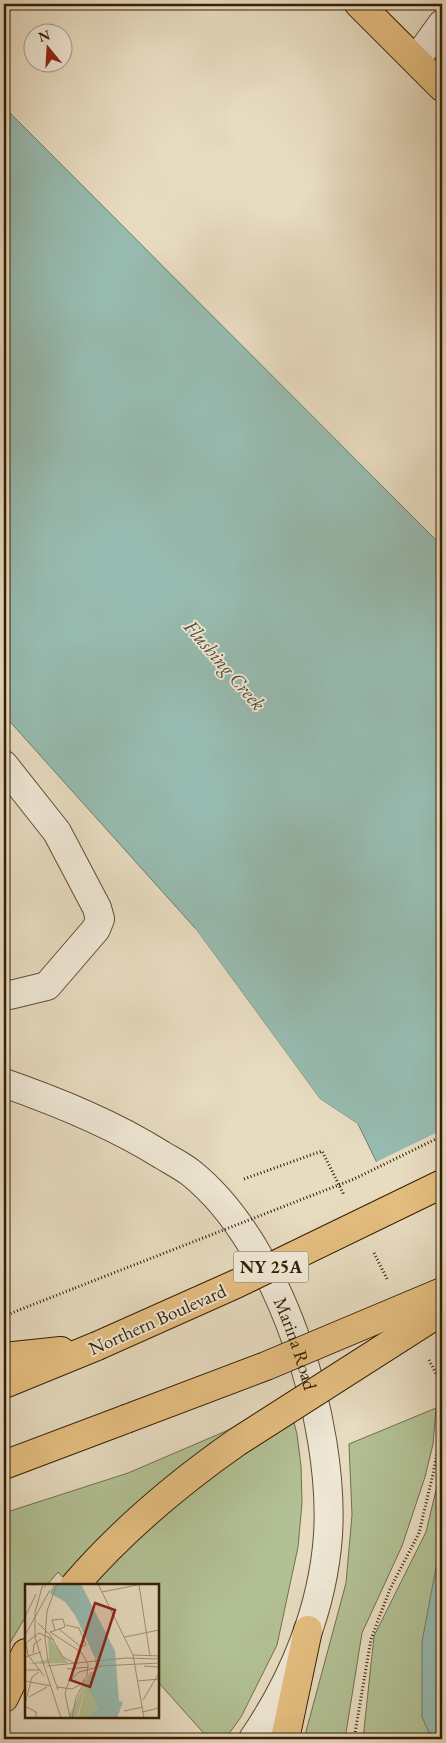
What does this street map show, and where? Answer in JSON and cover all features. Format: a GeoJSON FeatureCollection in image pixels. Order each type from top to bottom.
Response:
{"type":"FeatureCollection","features":[{"type":"Feature","properties":{"kind":"main road"},"geometry":{"type":"LineString","coordinates":[[359,4],[442,87]]}},
{"type":"Feature","properties":{"kind":"main road","name":"Northern Boulevard"},"geometry":{"type":"LineString","coordinates":[[4,1384],[97,1346],[236,1284],[442,1184]]}},
{"type":"Feature","properties":{"kind":"main road"},"geometry":{"type":"LineString","coordinates":[[4,1465],[266,1366],[442,1292]]}},
{"type":"Feature","properties":{"kind":"main road"},"geometry":{"type":"LineString","coordinates":[[76,1584],[141,1516],[177,1486],[237,1442],[442,1311]]}},
{"type":"Feature","properties":{"kind":"main road"},"geometry":{"type":"LineString","coordinates":[[4,1357],[97,1346]]}},
{"type":"Feature","properties":{"kind":"main road"},"geometry":{"type":"LineString","coordinates":[[285,1739],[308,1630]]}},
{"type":"Feature","properties":{"kind":"main road"},"geometry":{"type":"LineString","coordinates":[[4,1698],[25,1655]]}},
{"type":"Feature","properties":{"kind":"street"},"geometry":{"type":"LineString","coordinates":[[416,60],[442,24]]}},
{"type":"Feature","properties":{"kind":"street"},"geometry":{"type":"LineString","coordinates":[[4,765],[57,832],[97,908],[100,919],[96,929],[47,986],[6,997]]}},
{"type":"Feature","properties":{"kind":"street","name":"Marina Road"},"geometry":{"type":"LineString","coordinates":[[4,1083],[97,1120],[147,1146],[190,1172],[222,1204],[252,1246],[273,1284],[292,1329],[309,1380],[322,1438],[328,1487],[328,1535],[321,1584],[303,1647],[282,1693],[253,1739]]}},
{"type":"Feature","properties":{"kind":"path"},"geometry":{"type":"LineString","coordinates":[[4,1316],[354,1179],[442,1136]]}},
{"type":"Feature","properties":{"kind":"path"},"geometry":{"type":"LineString","coordinates":[[354,1739],[371,1639],[390,1589],[419,1533],[442,1426]]}},
{"type":"Feature","properties":{"kind":"green space"},"geometry":{"type":"Polygon","coordinates":[[[289,1404],[297,1434],[301,1466],[302,1503],[298,1547],[277,1645],[241,1717],[225,1739],[209,1739],[159,1683],[159,1584],[69,1584],[58,1572],[48,1584],[25,1584],[25,1618],[4,1653],[4,1513],[128,1473],[289,1404]]]}},
{"type":"Feature","properties":{"kind":"green space"},"geometry":{"type":"Polygon","coordinates":[[[436,1408],[433,1444],[425,1477],[402,1546],[362,1633],[345,1739],[304,1739],[346,1583],[352,1515],[349,1444],[436,1408]]]}},
{"type":"Feature","properties":{"kind":"green space"},"geometry":{"type":"Polygon","coordinates":[[[442,1465],[442,1739],[363,1739],[374,1636],[426,1532],[442,1465]]]}},
{"type":"Feature","properties":{"kind":"water","name":"Flushing Creek"},"geometry":{"type":"Polygon","coordinates":[[[4,107],[442,546],[442,1296],[358,1124],[320,1099],[195,928],[4,715],[4,107]]]}},
{"type":"Feature","properties":{"kind":"water"},"geometry":{"type":"Polygon","coordinates":[[[442,1536],[442,1739],[432,1739],[422,1717],[422,1642],[442,1536]]]}},
{"type":"Feature","properties":{"kind":"pier"},"geometry":{"type":"Polygon","coordinates":[[[195,928],[320,1099],[358,1124],[354,1125],[318,1101],[193,930],[195,928]]]}},
{"type":"Feature","properties":{"kind":"pier"},"geometry":{"type":"Polygon","coordinates":[[[442,1130],[442,1298],[374,1163],[442,1130]]]}}]}
